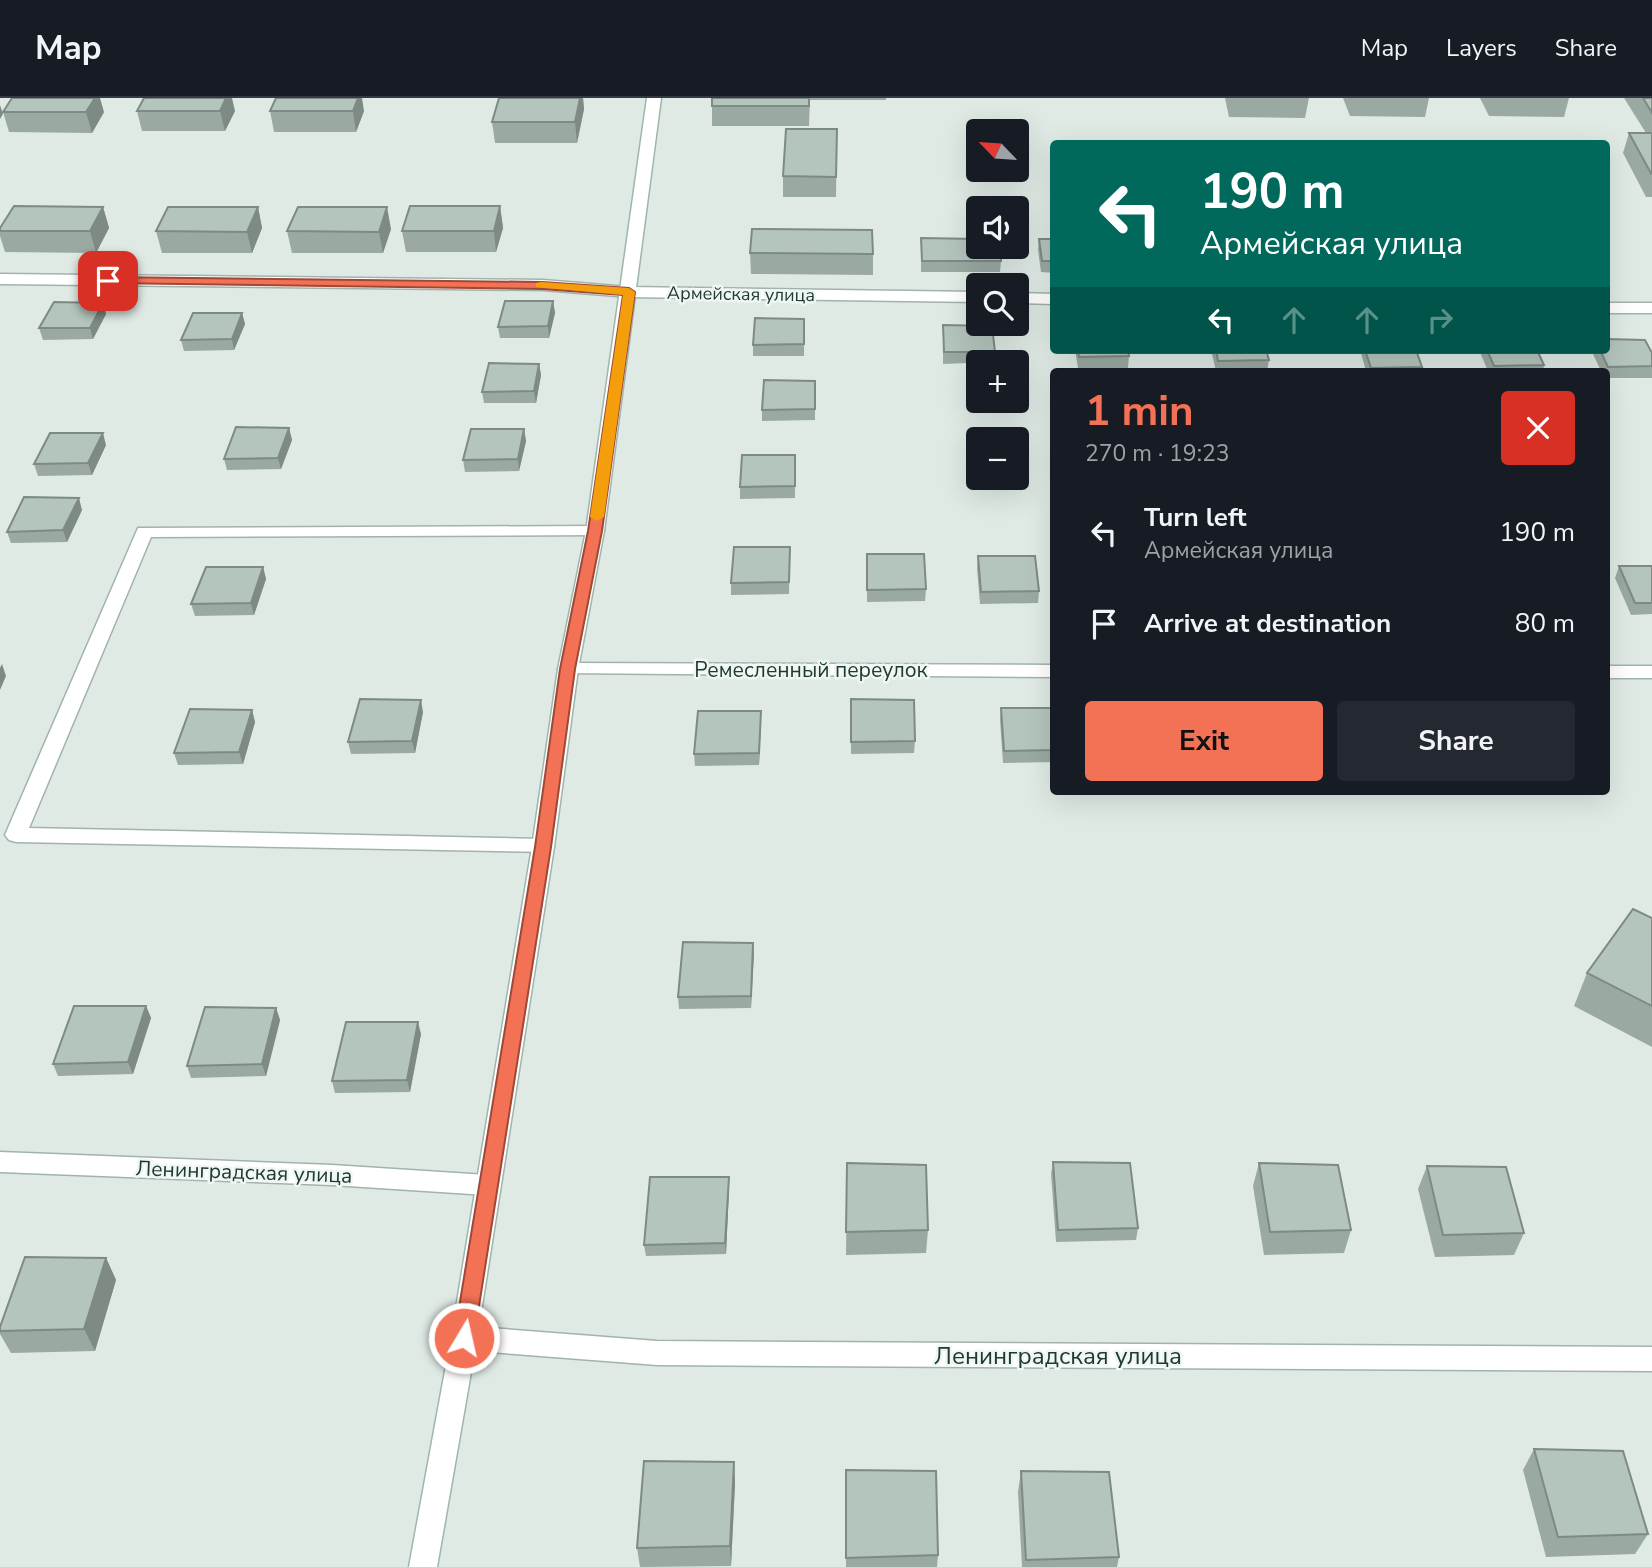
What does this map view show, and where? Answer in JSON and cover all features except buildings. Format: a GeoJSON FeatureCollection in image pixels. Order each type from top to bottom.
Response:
{"type":"FeatureCollection","features":[{"type":"Feature","properties":{"kind":"street"},"geometry":{"type":"LineString","coordinates":[[422,1567],[464,1338],[543,847],[568,669],[595,531],[654,98]]}},
{"type":"Feature","properties":{"kind":"street","name":"Армейская улица"},"geometry":{"type":"LineString","coordinates":[[0,279],[542,285],[629,292],[966,298]]}},
{"type":"Feature","properties":{"kind":"street"},"geometry":{"type":"LineString","coordinates":[[1029,298],[1050,299]]}},
{"type":"Feature","properties":{"kind":"street"},"geometry":{"type":"LineString","coordinates":[[1610,308],[1652,308]]}},
{"type":"Feature","properties":{"kind":"street"},"geometry":{"type":"LineString","coordinates":[[543,847],[16,835],[144,532],[595,531]]}},
{"type":"Feature","properties":{"kind":"street","name":"Ремесленный переулок"},"geometry":{"type":"LineString","coordinates":[[568,669],[1050,671]]}},
{"type":"Feature","properties":{"kind":"street"},"geometry":{"type":"LineString","coordinates":[[1610,672],[1652,672]]}},
{"type":"Feature","properties":{"kind":"street","name":"Ленинградская улица"},"geometry":{"type":"LineString","coordinates":[[0,1162],[319,1174],[487,1185]]}},
{"type":"Feature","properties":{"kind":"street","name":"Ленинградская улица"},"geometry":{"type":"LineString","coordinates":[[464,1338],[657,1353],[1652,1359]]}},
{"type":"Feature","properties":{"kind":"slow traffic"},"geometry":{"type":"LineString","coordinates":[[541,285],[629,292],[597,517]]}},
{"type":"Feature","properties":{"kind":"route"},"geometry":{"type":"LineString","coordinates":[[108,281],[542,285],[629,292],[595,531],[568,669],[543,847],[464,1338]]}}]}
